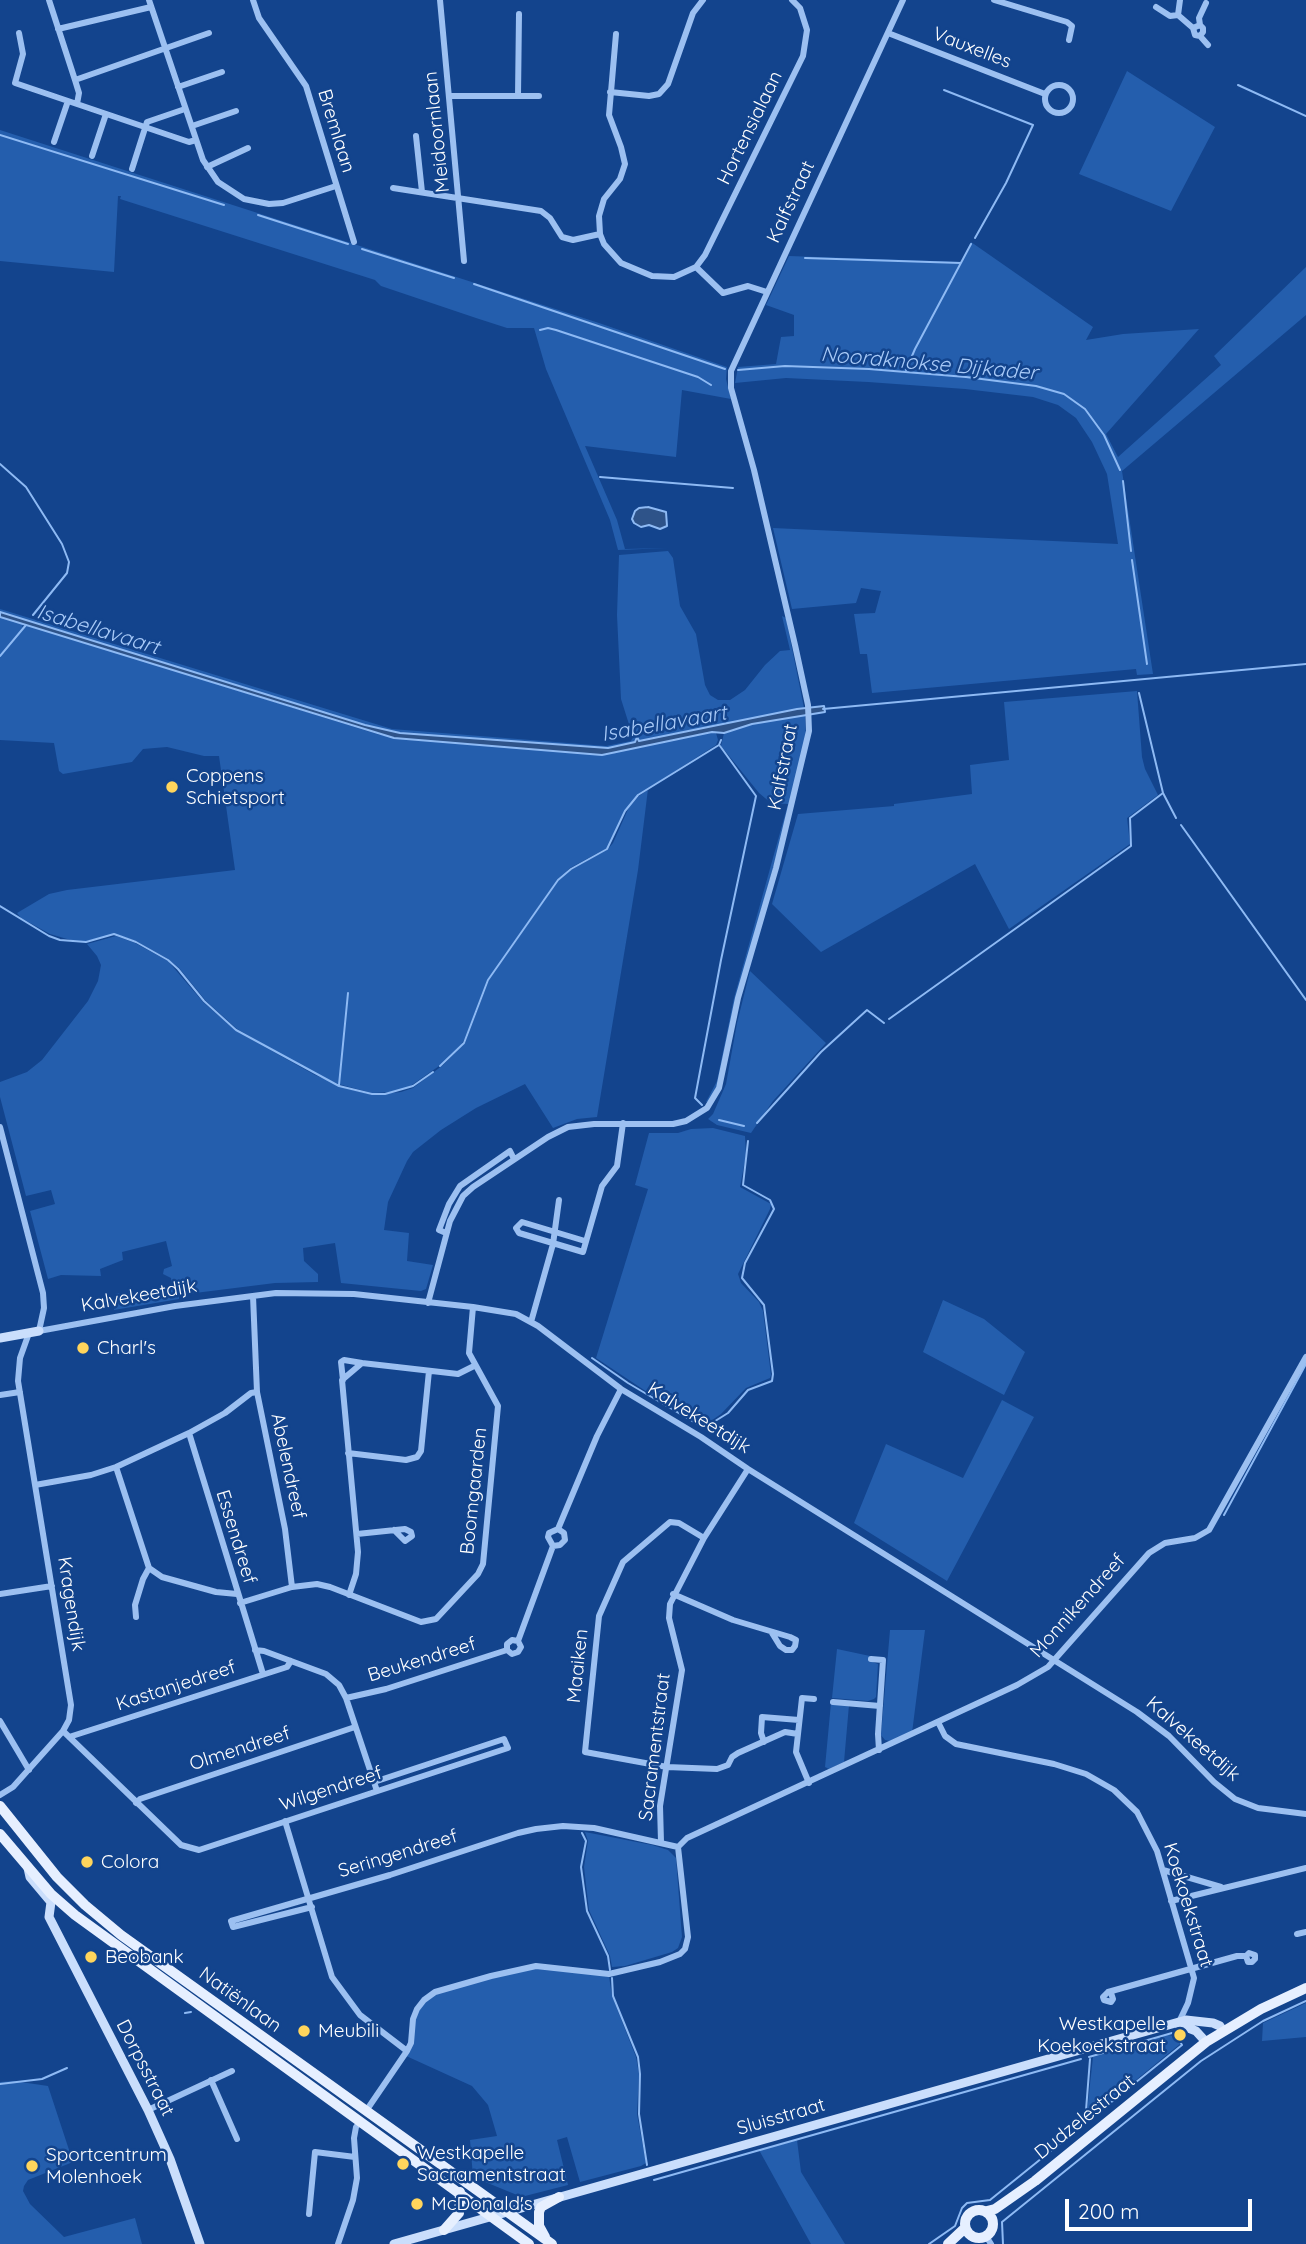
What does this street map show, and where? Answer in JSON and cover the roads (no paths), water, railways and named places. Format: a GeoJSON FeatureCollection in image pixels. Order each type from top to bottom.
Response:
{"type":"FeatureCollection","features":[{"type":"Feature","properties":{"kind":"main road","name":"Natiënlaan"},"geometry":{"type":"LineString","coordinates":[[0,1806],[40,1860],[85,1905],[149,1956],[550,2242]]}},
{"type":"Feature","properties":{"kind":"main road","name":"Natiënlaan"},"geometry":{"type":"LineString","coordinates":[[0,1834],[66,1908],[529,2244]]}},
{"type":"Feature","properties":{"kind":"main road"},"geometry":{"type":"LineString","coordinates":[[1206,2042],[1261,2008],[1306,1988]]}},
{"type":"Feature","properties":{"kind":"main road","name":"Dudzelestraat"},"geometry":{"type":"LineString","coordinates":[[990,2215],[1013,2203],[1019,2193],[1206,2042]]}},
{"type":"Feature","properties":{"kind":"main road"},"geometry":{"type":"LineString","coordinates":[[444,2230],[459,2213],[460,2192]]}},
{"type":"Feature","properties":{"kind":"main road"},"geometry":{"type":"LineString","coordinates":[[550,2242],[539,2226],[539,2212],[541,2207],[559,2197]]}},
{"type":"Feature","properties":{"kind":"main road"},"geometry":{"type":"LineString","coordinates":[[948,2244],[961,2234],[971,2212],[976,2210],[990,2215],[993,2229],[989,2240],[972,2237],[958,2244]]}},
{"type":"Feature","properties":{"kind":"main road"},"geometry":{"type":"LineString","coordinates":[[965,2228],[972,2237]]}},
{"type":"Feature","properties":{"kind":"street"},"geometry":{"type":"LineString","coordinates":[[49,0],[79,93],[77,104]]}},
{"type":"Feature","properties":{"kind":"street","name":"Bremlaan"},"geometry":{"type":"LineString","coordinates":[[253,0],[259,18],[274,43],[291,62],[306,86],[354,242]]}},
{"type":"Feature","properties":{"kind":"street","name":"Meidoornlaan"},"geometry":{"type":"LineString","coordinates":[[440,0],[464,261]]}},
{"type":"Feature","properties":{"kind":"street"},"geometry":{"type":"LineString","coordinates":[[610,92],[649,96],[659,94],[668,84],[690,20],[704,0]]}},
{"type":"Feature","properties":{"kind":"street","name":"Hortensialaan"},"geometry":{"type":"LineString","coordinates":[[696,267],[705,255],[803,56],[807,30],[800,8],[792,0]]}},
{"type":"Feature","properties":{"kind":"street","name":"Kalfstraat"},"geometry":{"type":"LineString","coordinates":[[428,1303],[446,1233],[439,1230],[449,1204],[460,1186],[510,1151],[514,1159],[568,1127],[623,1123],[673,1124],[702,1113],[717,1095],[738,998],[773,880],[807,744],[809,716],[768,527],[730,383],[733,364],[903,0]]}},
{"type":"Feature","properties":{"kind":"street"},"geometry":{"type":"LineString","coordinates":[[994,0],[1067,23],[1072,26],[1069,40]]}},
{"type":"Feature","properties":{"kind":"street"},"geometry":{"type":"LineString","coordinates":[[1178,15],[1180,0]]}},
{"type":"Feature","properties":{"kind":"street"},"geometry":{"type":"LineString","coordinates":[[58,29],[150,3],[206,167],[225,189],[256,203],[282,203],[336,186]]}},
{"type":"Feature","properties":{"kind":"street"},"geometry":{"type":"LineString","coordinates":[[1196,27],[1206,4]]}},
{"type":"Feature","properties":{"kind":"street"},"geometry":{"type":"LineString","coordinates":[[1156,7],[1170,16],[1178,15],[1203,29],[1199,36],[1208,45]]}},
{"type":"Feature","properties":{"kind":"street"},"geometry":{"type":"LineString","coordinates":[[518,96],[519,14]]}},
{"type":"Feature","properties":{"kind":"street"},"geometry":{"type":"LineString","coordinates":[[19,33],[23,54],[15,83],[189,142],[196,140]]}},
{"type":"Feature","properties":{"kind":"street"},"geometry":{"type":"LineString","coordinates":[[75,80],[209,33]]}},
{"type":"Feature","properties":{"kind":"street","name":"Vauxelles"},"geometry":{"type":"LineString","coordinates":[[888,33],[1045,93]]}},
{"type":"Feature","properties":{"kind":"street"},"geometry":{"type":"LineString","coordinates":[[616,34],[609,115],[625,158],[621,180],[604,199],[599,216],[600,234],[609,252],[621,263],[652,276],[674,277],[696,267],[723,293],[748,286],[767,292]]}},
{"type":"Feature","properties":{"kind":"street"},"geometry":{"type":"LineString","coordinates":[[178,87],[222,72]]}},
{"type":"Feature","properties":{"kind":"street","name":"Vauxelles"},"geometry":{"type":"LineString","coordinates":[[1054,85],[1065,86],[1073,94],[1072,105],[1064,112],[1053,112],[1046,104],[1045,93],[1054,85]]}},
{"type":"Feature","properties":{"kind":"street"},"geometry":{"type":"LineString","coordinates":[[449,96],[539,96]]}},
{"type":"Feature","properties":{"kind":"street"},"geometry":{"type":"LineString","coordinates":[[54,142],[68,101]]}},
{"type":"Feature","properties":{"kind":"street"},"geometry":{"type":"LineString","coordinates":[[132,169],[147,122],[186,110]]}},
{"type":"Feature","properties":{"kind":"street"},"geometry":{"type":"LineString","coordinates":[[191,126],[236,111]]}},
{"type":"Feature","properties":{"kind":"street"},"geometry":{"type":"LineString","coordinates":[[92,156],[106,114]]}},
{"type":"Feature","properties":{"kind":"street"},"geometry":{"type":"LineString","coordinates":[[416,136],[422,192]]}},
{"type":"Feature","properties":{"kind":"street"},"geometry":{"type":"LineString","coordinates":[[206,167],[248,148]]}},
{"type":"Feature","properties":{"kind":"street"},"geometry":{"type":"LineString","coordinates":[[393,188],[541,211],[550,218],[562,237],[573,240],[600,234]]}},
{"type":"Feature","properties":{"kind":"street"},"geometry":{"type":"LineString","coordinates":[[585,1241],[522,1222],[516,1228],[519,1233],[583,1252],[602,1186],[617,1166],[623,1123]]}},
{"type":"Feature","properties":{"kind":"street","name":"Kragendijk"},"geometry":{"type":"LineString","coordinates":[[0,1130],[43,1293],[44,1308],[20,1358],[18,1373],[71,1705],[69,1720],[63,1731],[13,1787],[0,1795]]}},
{"type":"Feature","properties":{"kind":"street"},"geometry":{"type":"LineString","coordinates":[[531,1322],[553,1244],[559,1200]]}},
{"type":"Feature","properties":{"kind":"street","name":"Kalvekeetdijk"},"geometry":{"type":"LineString","coordinates":[[0,1338],[162,1308],[253,1296],[328,1293],[473,1307],[516,1314],[531,1322],[621,1389],[1148,1719],[1222,1790],[1235,1799],[1258,1808],[1306,1814]]}},
{"type":"Feature","properties":{"kind":"street","name":"Abelendreef"},"geometry":{"type":"LineString","coordinates":[[253,1296],[257,1392],[285,1529],[292,1587]]}},
{"type":"Feature","properties":{"kind":"street","name":"Boomgaarden"},"geometry":{"type":"LineString","coordinates":[[292,1587],[317,1584],[421,1622],[436,1619],[478,1574],[483,1564],[498,1406],[469,1353],[473,1307]]}},
{"type":"Feature","properties":{"kind":"street","name":"Monnikendreef"},"geometry":{"type":"LineString","coordinates":[[678,1847],[687,1838],[1039,1673],[1054,1660],[1149,1553],[1165,1543],[1195,1538],[1209,1530],[1306,1357]]}},
{"type":"Feature","properties":{"kind":"street"},"geometry":{"type":"LineString","coordinates":[[349,1595],[358,1563],[341,1362],[344,1360],[458,1374],[474,1366]]}},
{"type":"Feature","properties":{"kind":"street"},"geometry":{"type":"LineString","coordinates":[[343,1380],[362,1363]]}},
{"type":"Feature","properties":{"kind":"street"},"geometry":{"type":"LineString","coordinates":[[348,1452],[406,1460],[417,1457],[421,1451],[429,1371]]}},
{"type":"Feature","properties":{"kind":"street","name":"Beukendreef"},"geometry":{"type":"LineString","coordinates":[[553,1546],[549,1542],[549,1532],[558,1529],[597,1436],[621,1389]]}},
{"type":"Feature","properties":{"kind":"street"},"geometry":{"type":"LineString","coordinates":[[0,1395],[20,1392]]}},
{"type":"Feature","properties":{"kind":"street"},"geometry":{"type":"LineString","coordinates":[[35,1485],[91,1475],[116,1467],[189,1433],[225,1413],[251,1393],[257,1392]]}},
{"type":"Feature","properties":{"kind":"street","name":"Essendreef"},"geometry":{"type":"LineString","coordinates":[[189,1433],[263,1674]]}},
{"type":"Feature","properties":{"kind":"street"},"geometry":{"type":"LineString","coordinates":[[116,1467],[145,1563],[149,1568],[162,1577],[237,1594]]}},
{"type":"Feature","properties":{"kind":"street","name":"Sacramentstraat"},"geometry":{"type":"LineString","coordinates":[[661,1842],[660,1807],[682,1670],[669,1618],[673,1594],[704,1538],[748,1469]]}},
{"type":"Feature","properties":{"kind":"street","name":"Maaiken"},"geometry":{"type":"LineString","coordinates":[[667,1768],[585,1752],[599,1616],[626,1559],[670,1522],[679,1523],[704,1538]]}},
{"type":"Feature","properties":{"kind":"street","name":"Beukendreef"},"geometry":{"type":"LineString","coordinates":[[553,1546],[561,1545],[565,1540],[564,1533],[558,1529]]}},
{"type":"Feature","properties":{"kind":"street"},"geometry":{"type":"LineString","coordinates":[[357,1535],[394,1530]]}},
{"type":"Feature","properties":{"kind":"street","name":"Beukendreef"},"geometry":{"type":"LineString","coordinates":[[518,1641],[512,1640],[507,1644],[512,1654],[518,1652],[521,1647],[518,1641],[553,1546]]}},
{"type":"Feature","properties":{"kind":"street"},"geometry":{"type":"LineString","coordinates":[[136,1617],[135,1605],[149,1568]]}},
{"type":"Feature","properties":{"kind":"street"},"geometry":{"type":"LineString","coordinates":[[0,1594],[52,1586]]}},
{"type":"Feature","properties":{"kind":"street"},"geometry":{"type":"LineString","coordinates":[[240,1603],[292,1587]]}},
{"type":"Feature","properties":{"kind":"street"},"geometry":{"type":"LineString","coordinates":[[673,1594],[772,1633]]}},
{"type":"Feature","properties":{"kind":"street"},"geometry":{"type":"LineString","coordinates":[[255,1650],[331,1678],[339,1685],[377,1791]]}},
{"type":"Feature","properties":{"kind":"street","name":"Beukendreef"},"geometry":{"type":"LineString","coordinates":[[346,1699],[508,1650]]}},
{"type":"Feature","properties":{"kind":"street"},"geometry":{"type":"LineString","coordinates":[[870,1659],[883,1660],[879,1750]]}},
{"type":"Feature","properties":{"kind":"street","name":"Kastanjedreef"},"geometry":{"type":"LineString","coordinates":[[69,1737],[287,1667],[290,1661]]}},
{"type":"Feature","properties":{"kind":"street"},"geometry":{"type":"LineString","coordinates":[[809,1783],[797,1758],[798,1734],[802,1698],[814,1699]]}},
{"type":"Feature","properties":{"kind":"street"},"geometry":{"type":"LineString","coordinates":[[833,1702],[880,1706]]}},
{"type":"Feature","properties":{"kind":"street"},"geometry":{"type":"LineString","coordinates":[[764,1742],[761,1733],[762,1717],[799,1720]]}},
{"type":"Feature","properties":{"kind":"street"},"geometry":{"type":"LineString","coordinates":[[0,1721],[29,1770]]}},
{"type":"Feature","properties":{"kind":"street","name":"Koekoekstraat"},"geometry":{"type":"LineString","coordinates":[[937,1723],[945,1736],[956,1744],[1073,1768],[1101,1781],[1138,1812],[1151,1836],[1163,1870],[1191,1969],[1194,1985],[1178,2024]]}},
{"type":"Feature","properties":{"kind":"street","name":"Olmendreef"},"geometry":{"type":"LineString","coordinates":[[136,1803],[140,1799],[355,1727]]}},
{"type":"Feature","properties":{"kind":"street","name":"Wilgendreef"},"geometry":{"type":"LineString","coordinates":[[63,1731],[181,1845],[199,1850],[508,1748],[504,1739],[374,1782]]}},
{"type":"Feature","properties":{"kind":"street"},"geometry":{"type":"LineString","coordinates":[[667,1768],[723,1768],[738,1753],[785,1732],[798,1734]]}},
{"type":"Feature","properties":{"kind":"street"},"geometry":{"type":"LineString","coordinates":[[285,1821],[332,1977],[360,2015],[407,2050]]}},
{"type":"Feature","properties":{"kind":"street","name":"Seringendreef"},"geometry":{"type":"LineString","coordinates":[[312,1907],[233,1927],[231,1920],[390,1875],[536,1829],[579,1826],[678,1847]]}},
{"type":"Feature","properties":{"kind":"street"},"geometry":{"type":"LineString","coordinates":[[366,2111],[411,2043],[413,2019],[417,2009],[435,1992],[536,1966],[609,1974],[676,1957],[685,1949],[688,1937],[678,1847]]}},
{"type":"Feature","properties":{"kind":"street","name":"Dorpsstraat"},"geometry":{"type":"LineString","coordinates":[[28,1868],[30,1877],[51,1902],[49,1917],[148,2110],[170,2159],[200,2244]]}},
{"type":"Feature","properties":{"kind":"street"},"geometry":{"type":"LineString","coordinates":[[1171,1901],[1306,1868]]}},
{"type":"Feature","properties":{"kind":"street"},"geometry":{"type":"LineString","coordinates":[[1163,1870],[1223,1887]]}},
{"type":"Feature","properties":{"kind":"street"},"geometry":{"type":"LineString","coordinates":[[51,1911],[59,1907],[66,1908]]}},
{"type":"Feature","properties":{"kind":"street"},"geometry":{"type":"LineString","coordinates":[[1297,1934],[1306,1932]]}},
{"type":"Feature","properties":{"kind":"street"},"geometry":{"type":"LineString","coordinates":[[1111,1993],[1237,1956],[1245,1956]]}},
{"type":"Feature","properties":{"kind":"street","name":"Sluisstraat"},"geometry":{"type":"LineString","coordinates":[[394,2244],[1178,2024],[1194,2020],[1220,2026],[1223,2031]]}},
{"type":"Feature","properties":{"kind":"street"},"geometry":{"type":"LineString","coordinates":[[1178,2024],[1196,2031],[1206,2042]]}},
{"type":"Feature","properties":{"kind":"street"},"geometry":{"type":"LineString","coordinates":[[148,2110],[232,2071]]}},
{"type":"Feature","properties":{"kind":"street"},"geometry":{"type":"LineString","coordinates":[[211,2080],[237,2138]]}},
{"type":"Feature","properties":{"kind":"street"},"geometry":{"type":"LineString","coordinates":[[338,2244],[353,2200],[357,2178],[354,2138],[360,2122]]}},
{"type":"Feature","properties":{"kind":"street"},"geometry":{"type":"LineString","coordinates":[[309,2214],[315,2152],[355,2157]]}},
{"type":"Feature","properties":{"kind":"waterway"},"geometry":{"type":"LineString","coordinates":[[1238,85],[1306,116]]}},
{"type":"Feature","properties":{"kind":"waterway"},"geometry":{"type":"LineString","coordinates":[[944,90],[1033,125],[1006,183],[975,238]]}},
{"type":"Feature","properties":{"kind":"waterway","name":"Noordknokse Dijkader"},"geometry":{"type":"LineString","coordinates":[[0,135],[224,205]]}},
{"type":"Feature","properties":{"kind":"waterway","name":"Noordknokse Dijkader"},"geometry":{"type":"LineString","coordinates":[[258,215],[348,244]]}},
{"type":"Feature","properties":{"kind":"waterway"},"geometry":{"type":"LineString","coordinates":[[906,370],[971,244]]}},
{"type":"Feature","properties":{"kind":"waterway","name":"Noordknokse Dijkader"},"geometry":{"type":"LineString","coordinates":[[362,249],[454,278]]}},
{"type":"Feature","properties":{"kind":"waterway"},"geometry":{"type":"LineString","coordinates":[[805,258],[961,263]]}},
{"type":"Feature","properties":{"kind":"waterway","name":"Noordknokse Dijkader"},"geometry":{"type":"LineString","coordinates":[[474,284],[725,369]]}},
{"type":"Feature","properties":{"kind":"waterway"},"geometry":{"type":"LineString","coordinates":[[540,330],[556,330],[698,377],[711,385]]}},
{"type":"Feature","properties":{"kind":"waterway","name":"Noordknokse Dijkader"},"geometry":{"type":"LineString","coordinates":[[738,370],[785,366],[869,369],[1036,386],[1064,394],[1085,409],[1104,435],[1120,470]]}},
{"type":"Feature","properties":{"kind":"waterway"},"geometry":{"type":"LineString","coordinates":[[0,464],[26,487],[62,544],[69,562],[67,573],[33,615]]}},
{"type":"Feature","properties":{"kind":"waterway"},"geometry":{"type":"LineString","coordinates":[[600,477],[733,488]]}},
{"type":"Feature","properties":{"kind":"waterway","name":"Noordknokse Dijkader"},"geometry":{"type":"LineString","coordinates":[[1123,481],[1131,551]]}},
{"type":"Feature","properties":{"kind":"waterway","name":"Noordknokse Dijkader"},"geometry":{"type":"LineString","coordinates":[[1132,560],[1147,664]]}},
{"type":"Feature","properties":{"kind":"waterway"},"geometry":{"type":"LineString","coordinates":[[0,656],[26,625]]}},
{"type":"Feature","properties":{"kind":"waterway","name":"Isabellavaart"},"geometry":{"type":"LineString","coordinates":[[823,709],[1306,664]]}},
{"type":"Feature","properties":{"kind":"waterway"},"geometry":{"type":"LineString","coordinates":[[1139,693],[1163,793],[1176,818]]}},
{"type":"Feature","properties":{"kind":"waterway"},"geometry":{"type":"LineString","coordinates":[[440,1066],[464,1043],[488,980],[558,880],[571,869],[607,849],[625,811],[638,795],[719,745],[721,740]]}},
{"type":"Feature","properties":{"kind":"waterway"},"geometry":{"type":"LineString","coordinates":[[702,1105],[695,1098],[756,796],[720,746]]}},
{"type":"Feature","properties":{"kind":"waterway"},"geometry":{"type":"LineString","coordinates":[[889,1019],[1131,846],[1130,818],[1163,793]]}},
{"type":"Feature","properties":{"kind":"waterway"},"geometry":{"type":"LineString","coordinates":[[1181,825],[1306,1000]]}},
{"type":"Feature","properties":{"kind":"waterway"},"geometry":{"type":"LineString","coordinates":[[0,906],[60,940],[86,942],[114,934],[136,942],[168,960],[204,1001],[236,1030],[339,1086],[372,1094],[385,1094],[413,1086],[433,1072]]}},
{"type":"Feature","properties":{"kind":"waterway"},"geometry":{"type":"LineString","coordinates":[[339,1085],[348,993]]}},
{"type":"Feature","properties":{"kind":"waterway"},"geometry":{"type":"LineString","coordinates":[[757,1123],[821,1052],[867,1010],[884,1023]]}},
{"type":"Feature","properties":{"kind":"waterway"},"geometry":{"type":"LineString","coordinates":[[719,1120],[744,1126]]}},
{"type":"Feature","properties":{"kind":"waterway"},"geometry":{"type":"LineString","coordinates":[[592,1358],[628,1383],[704,1428],[728,1413],[748,1390],[772,1381],[764,1305],[742,1278],[745,1263],[774,1209],[770,1200],[743,1185],[748,1141]]}},
{"type":"Feature","properties":{"kind":"waterway"},"geometry":{"type":"LineString","coordinates":[[1224,1515],[1306,1364]]}},
{"type":"Feature","properties":{"kind":"waterway"},"geometry":{"type":"LineString","coordinates":[[582,1833],[586,1841],[581,1867],[587,1911],[608,1956],[610,1970]]}},
{"type":"Feature","properties":{"kind":"waterway"},"geometry":{"type":"LineString","coordinates":[[612,1978],[613,1996],[638,2057],[639,2114],[647,2165]]}},
{"type":"Feature","properties":{"kind":"waterway"},"geometry":{"type":"LineString","coordinates":[[1003,2244],[1002,2222],[1201,2061],[1263,2021],[1306,2001]]}},
{"type":"Feature","properties":{"kind":"waterway"},"geometry":{"type":"LineString","coordinates":[[185,2013],[191,2012]]}},
{"type":"Feature","properties":{"kind":"waterway"},"geometry":{"type":"LineString","coordinates":[[929,2244],[955,2226],[962,2208],[967,2203],[990,2200],[1182,2045],[1172,2033],[1089,2057]]}},
{"type":"Feature","properties":{"kind":"waterway"},"geometry":{"type":"LineString","coordinates":[[654,2180],[1081,2059]]}},
{"type":"Feature","properties":{"kind":"waterway"},"geometry":{"type":"LineString","coordinates":[[1085,2123],[1090,2059]]}},
{"type":"Feature","properties":{"kind":"waterway"},"geometry":{"type":"LineString","coordinates":[[0,2084],[42,2079],[67,2068]]}},
{"type":"Feature","properties":{"kind":"place","name":"Coppens Schietsport"},"geometry":{"type":"Point","coordinates":[172,787]}},
{"type":"Feature","properties":{"kind":"place","name":"Charl's"},"geometry":{"type":"Point","coordinates":[83,1348]}},
{"type":"Feature","properties":{"kind":"place","name":"Colora"},"geometry":{"type":"Point","coordinates":[87,1862]}},
{"type":"Feature","properties":{"kind":"place","name":"Beobank"},"geometry":{"type":"Point","coordinates":[91,1957]}},
{"type":"Feature","properties":{"kind":"place","name":"Meubili"},"geometry":{"type":"Point","coordinates":[304,2031]}},
{"type":"Feature","properties":{"kind":"place","name":"Westkapelle Koekoekstraat"},"geometry":{"type":"Point","coordinates":[1180,2035]}},
{"type":"Feature","properties":{"kind":"place","name":"Westkapelle Sacramentstraat"},"geometry":{"type":"Point","coordinates":[403,2164]}},
{"type":"Feature","properties":{"kind":"place","name":"Sportcentrum Molenhoek"},"geometry":{"type":"Point","coordinates":[32,2166]}},
{"type":"Feature","properties":{"kind":"place","name":"McDonald's"},"geometry":{"type":"Point","coordinates":[417,2204]}}]}
